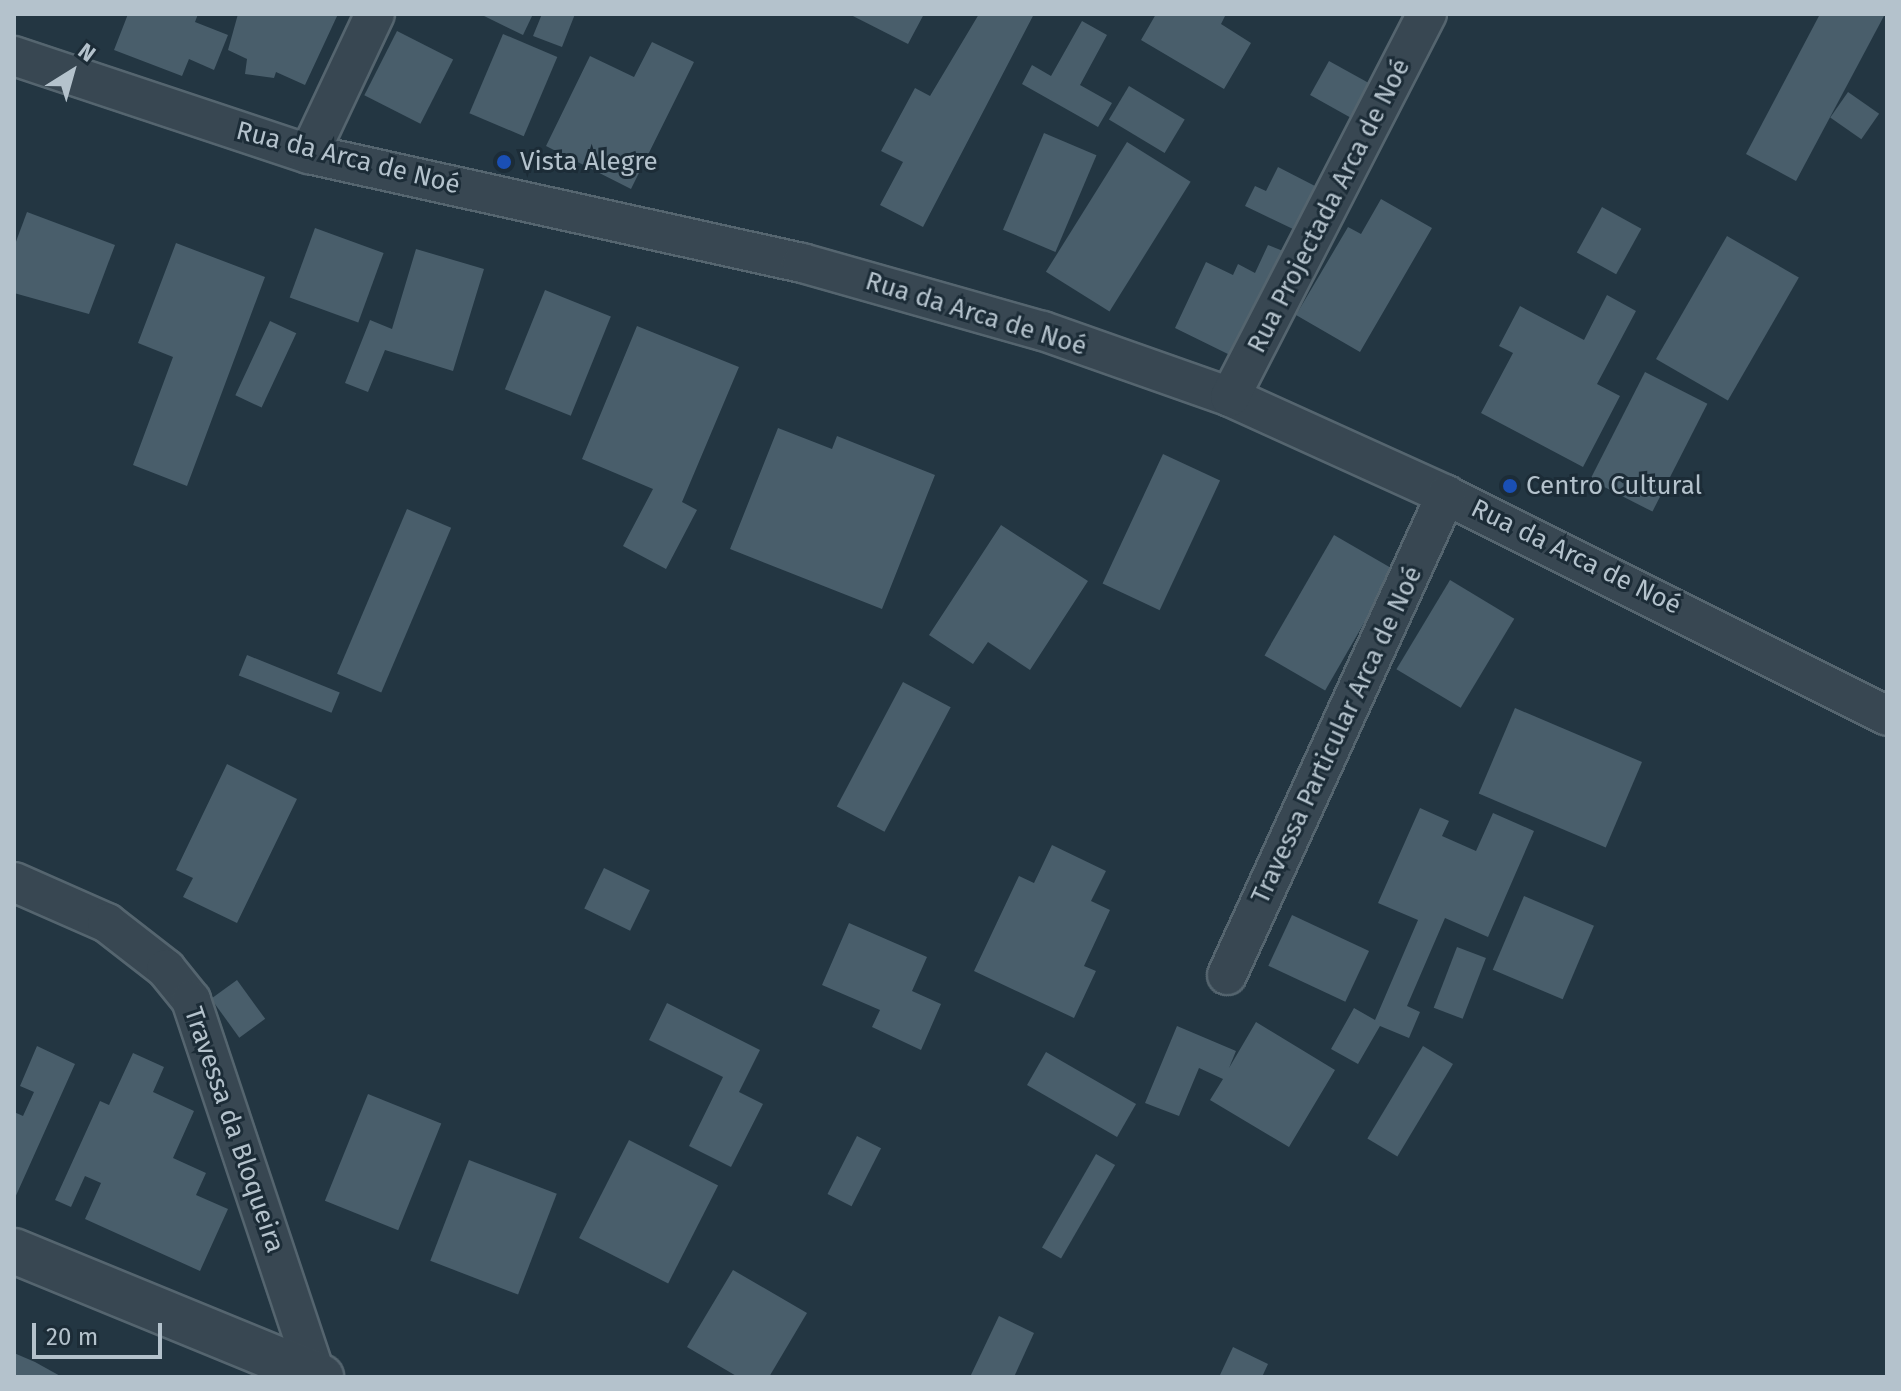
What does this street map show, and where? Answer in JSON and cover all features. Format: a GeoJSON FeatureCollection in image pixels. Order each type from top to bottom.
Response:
{"type":"FeatureCollection","features":[{"type":"Feature","properties":{"kind":"street"},"geometry":{"type":"LineString","coordinates":[[309,154],[375,14]]}},
{"type":"Feature","properties":{"kind":"street","name":"Rua Projectada Arca de Noé"},"geometry":{"type":"LineString","coordinates":[[1230,397],[1427,14]]}},
{"type":"Feature","properties":{"kind":"street","name":"Rua da Arca de Noé"},"geometry":{"type":"LineString","coordinates":[[14,56],[309,154],[802,263],[1043,331],[1230,397],[1446,495],[1887,716]]}},
{"type":"Feature","properties":{"kind":"street","name":"Travessa Particular Arca de Noé"},"geometry":{"type":"LineString","coordinates":[[1227,975],[1446,495]]}},
{"type":"Feature","properties":{"kind":"street","name":"Travessa da Bloqueira"},"geometry":{"type":"LineString","coordinates":[[14,882],[107,923],[166,969],[191,1000],[318,1376]]}},
{"type":"Feature","properties":{"kind":"street"},"geometry":{"type":"LineString","coordinates":[[14,1251],[318,1376]]}},
{"type":"Feature","properties":{"kind":"building"},"geometry":{"type":"Polygon","coordinates":[[[128,14],[198,14],[195,22],[228,35],[214,70],[189,59],[182,76],[114,50],[128,14]]]}},
{"type":"Feature","properties":{"kind":"building"},"geometry":{"type":"Polygon","coordinates":[[[238,14],[338,14],[305,85],[276,72],[274,78],[245,74],[247,59],[228,50],[238,14]]]}},
{"type":"Feature","properties":{"kind":"building"},"geometry":{"type":"Polygon","coordinates":[[[480,14],[533,14],[523,35],[480,14]]]}},
{"type":"Feature","properties":{"kind":"building"},"geometry":{"type":"Polygon","coordinates":[[[542,14],[575,14],[562,47],[533,36],[542,14]]]}},
{"type":"Feature","properties":{"kind":"building"},"geometry":{"type":"Polygon","coordinates":[[[849,14],[924,14],[908,44],[849,14]]]}},
{"type":"Feature","properties":{"kind":"building"},"geometry":{"type":"Polygon","coordinates":[[[979,14],[1034,14],[923,227],[880,205],[903,162],[881,151],[915,88],[930,96],[979,14]]]}},
{"type":"Feature","properties":{"kind":"building"},"geometry":{"type":"Polygon","coordinates":[[[1156,14],[1226,14],[1221,24],[1251,43],[1224,89],[1141,40],[1156,14]]]}},
{"type":"Feature","properties":{"kind":"building"},"geometry":{"type":"Polygon","coordinates":[[[1820,14],[1885,14],[1796,181],[1746,154],[1820,14]]]}},
{"type":"Feature","properties":{"kind":"building"},"geometry":{"type":"Polygon","coordinates":[[[1082,21],[1107,35],[1080,85],[1112,103],[1098,127],[1022,84],[1032,65],[1051,76],[1082,21]]]}},
{"type":"Feature","properties":{"kind":"building"},"geometry":{"type":"Polygon","coordinates":[[[397,31],[453,60],[420,124],[364,95],[397,31]]]}},
{"type":"Feature","properties":{"kind":"building"},"geometry":{"type":"Polygon","coordinates":[[[503,34],[557,57],[524,136],[469,113],[503,34]]]}},
{"type":"Feature","properties":{"kind":"building"},"geometry":{"type":"Polygon","coordinates":[[[652,42],[694,62],[631,189],[546,146],[590,56],[634,77],[652,42]]]}},
{"type":"Feature","properties":{"kind":"building"},"geometry":{"type":"Polygon","coordinates":[[[1329,61],[1369,83],[1350,117],[1310,95],[1329,61]]]}},
{"type":"Feature","properties":{"kind":"building"},"geometry":{"type":"Polygon","coordinates":[[[1129,86],[1185,119],[1165,153],[1109,119],[1129,86]]]}},
{"type":"Feature","properties":{"kind":"building"},"geometry":{"type":"Polygon","coordinates":[[[1848,92],[1879,114],[1861,139],[1830,117],[1848,92]]]}},
{"type":"Feature","properties":{"kind":"building"},"geometry":{"type":"Polygon","coordinates":[[[1044,133],[1096,155],[1055,252],[1003,230],[1044,133]]]}},
{"type":"Feature","properties":{"kind":"building"},"geometry":{"type":"Polygon","coordinates":[[[1127,142],[1191,182],[1110,311],[1046,272],[1127,142]]]}},
{"type":"Feature","properties":{"kind":"building"},"geometry":{"type":"Polygon","coordinates":[[[1278,167],[1315,186],[1293,229],[1245,206],[1255,186],[1266,191],[1278,167]]]}},
{"type":"Feature","properties":{"kind":"building"},"geometry":{"type":"Polygon","coordinates":[[[1381,199],[1432,228],[1360,352],[1296,315],[1348,227],[1361,234],[1381,199]]]}},
{"type":"Feature","properties":{"kind":"building"},"geometry":{"type":"Polygon","coordinates":[[[1602,207],[1641,229],[1616,274],[1577,252],[1602,207]]]}},
{"type":"Feature","properties":{"kind":"building"},"geometry":{"type":"Polygon","coordinates":[[[27,212],[115,245],[89,314],[14,293],[14,247],[27,212]]]}},
{"type":"Feature","properties":{"kind":"building"},"geometry":{"type":"Polygon","coordinates":[[[315,228],[384,253],[358,323],[290,298],[315,228]]]}},
{"type":"Feature","properties":{"kind":"building"},"geometry":{"type":"Polygon","coordinates":[[[1727,236],[1799,278],[1728,400],[1656,359],[1727,236]]]}},
{"type":"Feature","properties":{"kind":"building"},"geometry":{"type":"Polygon","coordinates":[[[176,243],[265,277],[187,486],[133,465],[173,357],[138,343],[176,243]]]}},
{"type":"Feature","properties":{"kind":"building"},"geometry":{"type":"Polygon","coordinates":[[[1268,245],[1283,251],[1232,356],[1175,328],[1206,262],[1233,275],[1238,264],[1255,273],[1268,245]]]}},
{"type":"Feature","properties":{"kind":"building"},"geometry":{"type":"Polygon","coordinates":[[[416,249],[484,269],[453,371],[385,350],[368,392],[345,383],[370,320],[392,329],[416,249]]]}},
{"type":"Feature","properties":{"kind":"building"},"geometry":{"type":"Polygon","coordinates":[[[545,290],[611,317],[571,416],[505,389],[545,290]]]}},
{"type":"Feature","properties":{"kind":"building"},"geometry":{"type":"Polygon","coordinates":[[[1607,295],[1636,311],[1597,384],[1620,396],[1583,467],[1481,413],[1513,353],[1499,346],[1520,306],[1584,340],[1607,295]]]}},
{"type":"Feature","properties":{"kind":"building"},"geometry":{"type":"Polygon","coordinates":[[[270,321],[296,333],[262,408],[235,395],[270,321]]]}},
{"type":"Feature","properties":{"kind":"building"},"geometry":{"type":"Polygon","coordinates":[[[637,326],[739,367],[682,502],[697,510],[666,569],[623,546],[653,489],[582,459],[637,326]]]}},
{"type":"Feature","properties":{"kind":"building"},"geometry":{"type":"Polygon","coordinates":[[[1645,372],[1707,404],[1652,512],[1590,480],[1645,372]]]}},
{"type":"Feature","properties":{"kind":"building"},"geometry":{"type":"Polygon","coordinates":[[[778,428],[832,449],[837,436],[935,475],[882,609],[730,549],[778,428]]]}},
{"type":"Feature","properties":{"kind":"building"},"geometry":{"type":"Polygon","coordinates":[[[1163,454],[1220,481],[1160,610],[1103,584],[1163,454]]]}},
{"type":"Feature","properties":{"kind":"building"},"geometry":{"type":"Polygon","coordinates":[[[407,509],[451,528],[381,693],[337,674],[407,509]]]}},
{"type":"Feature","properties":{"kind":"building"},"geometry":{"type":"Polygon","coordinates":[[[1001,525],[1088,581],[1030,670],[988,642],[973,664],[929,635],[1001,525]]]}},
{"type":"Feature","properties":{"kind":"building"},"geometry":{"type":"Polygon","coordinates":[[[1334,535],[1395,570],[1325,690],[1264,655],[1334,535]]]}},
{"type":"Feature","properties":{"kind":"building"},"geometry":{"type":"Polygon","coordinates":[[[1450,580],[1514,619],[1461,708],[1396,669],[1450,580]]]}},
{"type":"Feature","properties":{"kind":"building"},"geometry":{"type":"Polygon","coordinates":[[[247,655],[340,692],[331,713],[239,675],[247,655]]]}},
{"type":"Feature","properties":{"kind":"building"},"geometry":{"type":"Polygon","coordinates":[[[903,682],[951,707],[884,832],[837,806],[903,682]]]}},
{"type":"Feature","properties":{"kind":"building"},"geometry":{"type":"Polygon","coordinates":[[[1515,708],[1642,762],[1606,848],[1479,794],[1515,708]]]}},
{"type":"Feature","properties":{"kind":"building"},"geometry":{"type":"Polygon","coordinates":[[[227,764],[297,799],[237,923],[183,897],[193,878],[176,870],[227,764]]]}},
{"type":"Feature","properties":{"kind":"building"},"geometry":{"type":"Polygon","coordinates":[[[1420,808],[1449,821],[1442,836],[1476,851],[1493,813],[1534,831],[1488,937],[1445,918],[1407,1006],[1420,1012],[1409,1038],[1380,1026],[1358,1064],[1331,1049],[1354,1008],[1375,1020],[1418,920],[1378,903],[1420,808]]]}},
{"type":"Feature","properties":{"kind":"building"},"geometry":{"type":"Polygon","coordinates":[[[1052,845],[1106,871],[1091,901],[1110,910],[1084,966],[1096,971],[1074,1018],[974,971],[1019,876],[1034,883],[1052,845]]]}},
{"type":"Feature","properties":{"kind":"building"},"geometry":{"type":"Polygon","coordinates":[[[604,868],[650,890],[630,931],[584,908],[604,868]]]}},
{"type":"Feature","properties":{"kind":"building"},"geometry":{"type":"Polygon","coordinates":[[[1524,896],[1594,926],[1563,999],[1493,970],[1524,896]]]}},
{"type":"Feature","properties":{"kind":"building"},"geometry":{"type":"Polygon","coordinates":[[[1292,915],[1369,951],[1345,1002],[1268,966],[1292,915]]]}},
{"type":"Feature","properties":{"kind":"building"},"geometry":{"type":"Polygon","coordinates":[[[849,923],[927,957],[912,991],[941,1004],[921,1050],[872,1027],[880,1010],[822,985],[849,923]]]}},
{"type":"Feature","properties":{"kind":"building"},"geometry":{"type":"Polygon","coordinates":[[[1457,947],[1486,958],[1463,1019],[1434,1008],[1457,947]]]}},
{"type":"Feature","properties":{"kind":"building"},"geometry":{"type":"Polygon","coordinates":[[[237,980],[265,1019],[239,1038],[211,999],[237,980]]]}},
{"type":"Feature","properties":{"kind":"building"},"geometry":{"type":"Polygon","coordinates":[[[667,1003],[760,1050],[739,1092],[763,1104],[731,1167],[689,1146],[723,1077],[649,1040],[667,1003]]]}},
{"type":"Feature","properties":{"kind":"building"},"geometry":{"type":"Polygon","coordinates":[[[1256,1022],[1335,1070],[1289,1147],[1210,1100],[1223,1079],[1199,1068],[1179,1116],[1145,1103],[1177,1026],[1236,1051],[1229,1068],[1256,1022]]]}},
{"type":"Feature","properties":{"kind":"building"},"geometry":{"type":"Polygon","coordinates":[[[37,1046],[75,1064],[14,1200],[14,1112],[23,1116],[34,1092],[20,1086],[37,1046]]]}},
{"type":"Feature","properties":{"kind":"building"},"geometry":{"type":"Polygon","coordinates":[[[1423,1046],[1453,1064],[1397,1157],[1367,1139],[1423,1046]]]}},
{"type":"Feature","properties":{"kind":"building"},"geometry":{"type":"Polygon","coordinates":[[[1046,1052],[1136,1104],[1117,1137],[1027,1085],[1046,1052]]]}},
{"type":"Feature","properties":{"kind":"building"},"geometry":{"type":"Polygon","coordinates":[[[133,1053],[164,1067],[153,1092],[194,1111],[173,1158],[206,1173],[196,1195],[228,1209],[200,1271],[85,1219],[101,1183],[85,1176],[71,1207],[55,1200],[100,1101],[109,1105],[133,1053]]]}},
{"type":"Feature","properties":{"kind":"building"},"geometry":{"type":"Polygon","coordinates":[[[368,1094],[441,1124],[398,1230],[325,1201],[368,1094]]]}},
{"type":"Feature","properties":{"kind":"building"},"geometry":{"type":"Polygon","coordinates":[[[857,1136],[881,1148],[852,1206],[827,1194],[857,1136]]]}},
{"type":"Feature","properties":{"kind":"building"},"geometry":{"type":"Polygon","coordinates":[[[629,1140],[718,1185],[668,1283],[579,1238],[629,1140]]]}},
{"type":"Feature","properties":{"kind":"building"},"geometry":{"type":"Polygon","coordinates":[[[1096,1154],[1115,1165],[1061,1259],[1042,1248],[1096,1154]]]}},
{"type":"Feature","properties":{"kind":"building"},"geometry":{"type":"Polygon","coordinates":[[[469,1160],[557,1194],[518,1295],[430,1261],[469,1160]]]}},
{"type":"Feature","properties":{"kind":"building"},"geometry":{"type":"Polygon","coordinates":[[[733,1270],[807,1313],[769,1377],[738,1377],[687,1347],[733,1270]]]}},
{"type":"Feature","properties":{"kind":"building"},"geometry":{"type":"Polygon","coordinates":[[[999,1316],[1034,1333],[1014,1377],[970,1377],[999,1316]]]}},
{"type":"Feature","properties":{"kind":"building"},"geometry":{"type":"Polygon","coordinates":[[[1233,1347],[1268,1364],[1262,1377],[1220,1375],[1233,1347]]]}},
{"type":"Feature","properties":{"kind":"building"},"geometry":{"type":"Polygon","coordinates":[[[14,1353],[35,1362],[62,1377],[14,1377],[14,1353]]]}},
{"type":"Feature","properties":{"kind":"place","name":"Vista Alegre"},"geometry":{"type":"Point","coordinates":[504,162]}},
{"type":"Feature","properties":{"kind":"place","name":"Centro Cultural"},"geometry":{"type":"Point","coordinates":[1510,486]}}]}
